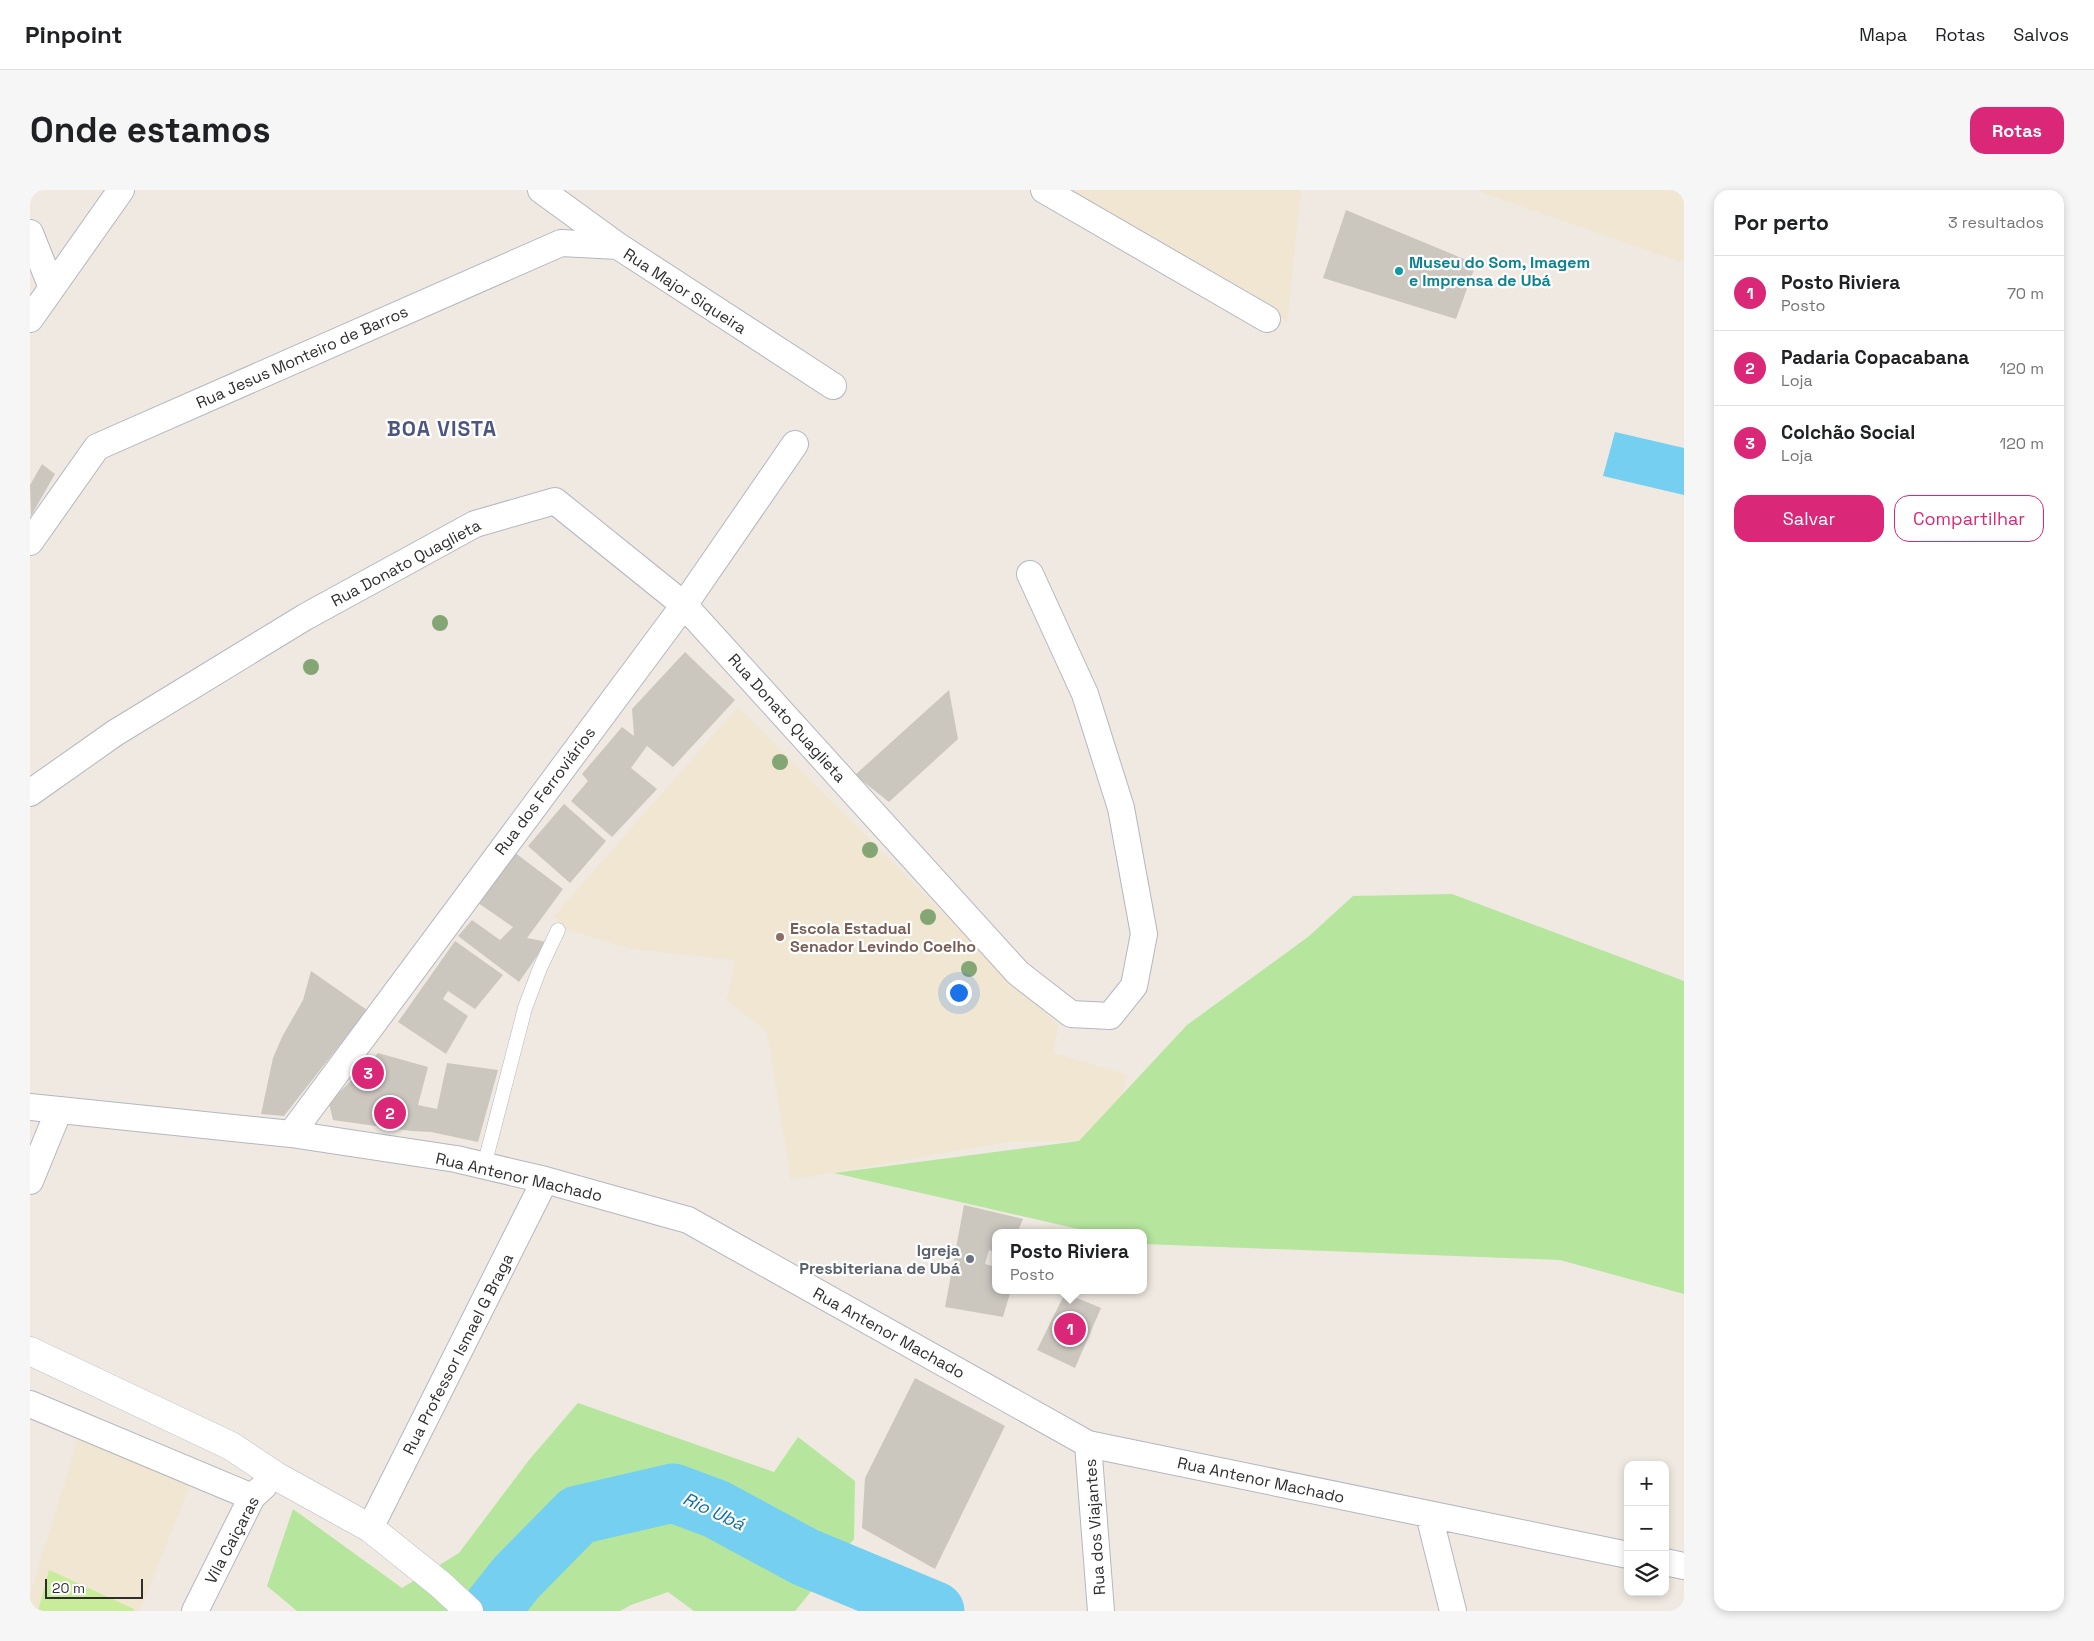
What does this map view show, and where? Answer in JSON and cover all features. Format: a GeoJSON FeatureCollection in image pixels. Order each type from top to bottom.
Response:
{"type":"FeatureCollection","features":[{"type":"Feature","properties":{"kind":"main road"},"geometry":{"type":"LineString","coordinates":[[30,1351],[231,1446],[276,1476],[370,1528],[440,1584],[469,1611]]}},
{"type":"Feature","properties":{"kind":"street"},"geometry":{"type":"LineString","coordinates":[[30,318],[121,190]]}},
{"type":"Feature","properties":{"kind":"street","name":"Rua Major Siqueira"},"geometry":{"type":"LineString","coordinates":[[542,190],[618,246],[833,386]]}},
{"type":"Feature","properties":{"kind":"street"},"geometry":{"type":"LineString","coordinates":[[1044,190],[1267,319]]}},
{"type":"Feature","properties":{"kind":"street"},"geometry":{"type":"LineString","coordinates":[[30,233],[52,288]]}},
{"type":"Feature","properties":{"kind":"street","name":"Rua Jesus Monteiro de Barros"},"geometry":{"type":"LineString","coordinates":[[30,542],[97,447],[561,243],[618,246]]}},
{"type":"Feature","properties":{"kind":"street","name":"Rua dos Ferroviários"},"geometry":{"type":"LineString","coordinates":[[291,1134],[684,605],[795,444]]}},
{"type":"Feature","properties":{"kind":"street","name":"Rua Donato Quaglieta"},"geometry":{"type":"LineString","coordinates":[[30,793],[115,733],[305,617],[476,524],[555,501],[684,605],[1018,973],[1071,1014],[1110,1016],[1134,986],[1144,934],[1132,866],[1121,808],[1084,694],[1030,574]]}},
{"type":"Feature","properties":{"kind":"street","name":"Rua Antenor Machado"},"geometry":{"type":"LineString","coordinates":[[30,1108],[291,1134],[456,1160],[545,1180],[688,1220],[1088,1444],[1624,1554]]}},
{"type":"Feature","properties":{"kind":"street"},"geometry":{"type":"LineString","coordinates":[[30,1181],[58,1110]]}},
{"type":"Feature","properties":{"kind":"street","name":"Rua Professor Ismael G Braga"},"geometry":{"type":"LineString","coordinates":[[370,1528],[545,1180]]}},
{"type":"Feature","properties":{"kind":"street"},"geometry":{"type":"LineString","coordinates":[[30,1404],[252,1497]]}},
{"type":"Feature","properties":{"kind":"street","name":"Rua dos Viajantes"},"geometry":{"type":"LineString","coordinates":[[1088,1444],[1101,1611]]}},
{"type":"Feature","properties":{"kind":"street","name":"Vila Caiçaras"},"geometry":{"type":"LineString","coordinates":[[195,1611],[252,1497],[276,1476]]}},
{"type":"Feature","properties":{"kind":"street"},"geometry":{"type":"LineString","coordinates":[[1429,1515],[1453,1611]]}},
{"type":"Feature","properties":{"kind":"street"},"geometry":{"type":"LineString","coordinates":[[1669,1563],[1684,1566]]}},
{"type":"Feature","properties":{"kind":"lane"},"geometry":{"type":"LineString","coordinates":[[484,1166],[525,1008],[540,968],[558,930]]}},
{"type":"Feature","properties":{"kind":"shaded area"},"geometry":{"type":"Polygon","coordinates":[[[1071,190],[1301,190],[1287,322],[1071,190]]]}},
{"type":"Feature","properties":{"kind":"shaded area"},"geometry":{"type":"Polygon","coordinates":[[[1479,190],[1684,190],[1684,263],[1486,194],[1479,190]]]}},
{"type":"Feature","properties":{"kind":"shaded area","name":"Escola Estadual Senador Levindo Coelho"},"geometry":{"type":"Polygon","coordinates":[[[738,707],[976,946],[1058,1025],[1054,1053],[1128,1075],[1108,1137],[1079,1141],[1007,1142],[791,1180],[767,1032],[727,1000],[735,960],[631,949],[565,929],[554,916],[738,707]]]}},
{"type":"Feature","properties":{"kind":"shaded area"},"geometry":{"type":"Polygon","coordinates":[[[80,1432],[193,1478],[140,1611],[30,1611],[30,1595],[80,1432]]]}},
{"type":"Feature","properties":{"kind":"green space"},"geometry":{"type":"Polygon","coordinates":[[[1452,894],[1684,981],[1684,1294],[1560,1260],[1147,1244],[1147,1229],[1079,1229],[834,1173],[1079,1141],[1187,1025],[1308,937],[1353,896],[1452,894]]]}},
{"type":"Feature","properties":{"kind":"green space"},"geometry":{"type":"Polygon","coordinates":[[[578,1403],[774,1472],[798,1437],[855,1481],[854,1539],[795,1611],[694,1611],[668,1592],[631,1605],[620,1611],[297,1611],[267,1586],[293,1509],[402,1588],[459,1553],[529,1460],[578,1403]]]}},
{"type":"Feature","properties":{"kind":"green space"},"geometry":{"type":"Polygon","coordinates":[[[49,1570],[134,1609],[134,1611],[38,1611],[49,1570]]]}},
{"type":"Feature","properties":{"kind":"water"},"geometry":{"type":"Polygon","coordinates":[[[1615,432],[1684,448],[1684,495],[1603,476],[1615,432]]]}},
{"type":"Feature","properties":{"kind":"building","name":"Museu do Som, Imagem e Imprensa de Ubá"},"geometry":{"type":"Polygon","coordinates":[[[1346,210],[1476,264],[1456,319],[1323,278],[1346,210]]]}},
{"type":"Feature","properties":{"kind":"building"},"geometry":{"type":"Polygon","coordinates":[[[42,464],[55,474],[31,516],[30,485],[42,464]]]}},
{"type":"Feature","properties":{"kind":"building"},"geometry":{"type":"Polygon","coordinates":[[[685,652],[735,700],[673,767],[647,746],[631,768],[657,789],[612,837],[571,801],[588,781],[582,774],[622,727],[634,736],[632,709],[685,652]]]}},
{"type":"Feature","properties":{"kind":"building"},"geometry":{"type":"Polygon","coordinates":[[[949,690],[958,739],[889,802],[855,775],[949,690]]]}},
{"type":"Feature","properties":{"kind":"building"},"geometry":{"type":"Polygon","coordinates":[[[564,804],[606,841],[570,883],[528,846],[564,804]]]}},
{"type":"Feature","properties":{"kind":"building"},"geometry":{"type":"Polygon","coordinates":[[[510,849],[563,889],[527,938],[547,942],[519,982],[458,936],[472,920],[500,940],[513,927],[471,898],[510,849]]]}},
{"type":"Feature","properties":{"kind":"building"},"geometry":{"type":"Polygon","coordinates":[[[455,941],[503,975],[475,1009],[448,991],[443,999],[468,1016],[446,1054],[398,1022],[455,941]]]}},
{"type":"Feature","properties":{"kind":"building"},"geometry":{"type":"Polygon","coordinates":[[[311,971],[367,1010],[284,1116],[261,1114],[273,1058],[282,1037],[303,1000],[311,971]]]}},
{"type":"Feature","properties":{"kind":"building"},"geometry":{"type":"Polygon","coordinates":[[[378,1053],[428,1067],[418,1105],[437,1109],[447,1063],[498,1070],[478,1142],[431,1132],[333,1120],[329,1103],[378,1053]]]}},
{"type":"Feature","properties":{"kind":"building","name":"Igreja Presbiteriana de Ubá"},"geometry":{"type":"Polygon","coordinates":[[[964,1205],[1023,1219],[1019,1229],[992,1229],[992,1251],[989,1250],[985,1264],[992,1266],[992,1294],[1010,1294],[1003,1317],[945,1307],[964,1205]]]}},
{"type":"Feature","properties":{"kind":"building"},"geometry":{"type":"Polygon","coordinates":[[[1065,1294],[1101,1308],[1075,1368],[1037,1350],[1065,1294]]]}},
{"type":"Feature","properties":{"kind":"building"},"geometry":{"type":"Polygon","coordinates":[[[915,1378],[1005,1426],[935,1569],[862,1528],[865,1478],[915,1378]]]}},
{"type":"Feature","properties":{"kind":"waterway","name":"Rio Ubá"},"geometry":{"type":"LineString","coordinates":[[490,1611],[516,1578],[578,1515],[673,1493],[716,1509],[805,1557],[935,1611]]}},
{"type":"Feature","properties":{"kind":"place","name":"Museu do Som, Imagem e Imprensa de Ubá"},"geometry":{"type":"Point","coordinates":[1399,271]}},
{"type":"Feature","properties":{"kind":"place","name":"Escola Estadual Senador Levindo Coelho"},"geometry":{"type":"Point","coordinates":[780,937]}},
{"type":"Feature","properties":{"kind":"place","name":"Colchão Social"},"geometry":{"type":"Point","coordinates":[368,1073]}},
{"type":"Feature","properties":{"kind":"place","name":"Padaria Copacabana"},"geometry":{"type":"Point","coordinates":[390,1113]}},
{"type":"Feature","properties":{"kind":"place","name":"Igreja Presbiteriana de Ubá"},"geometry":{"type":"Point","coordinates":[970,1259]}},
{"type":"Feature","properties":{"kind":"place","name":"Posto Riviera"},"geometry":{"type":"Point","coordinates":[1070,1329]}},
{"type":"Feature","properties":{"kind":"district","name":"BOA VISTA"},"geometry":{"type":"Point","coordinates":[442,428]}}]}
